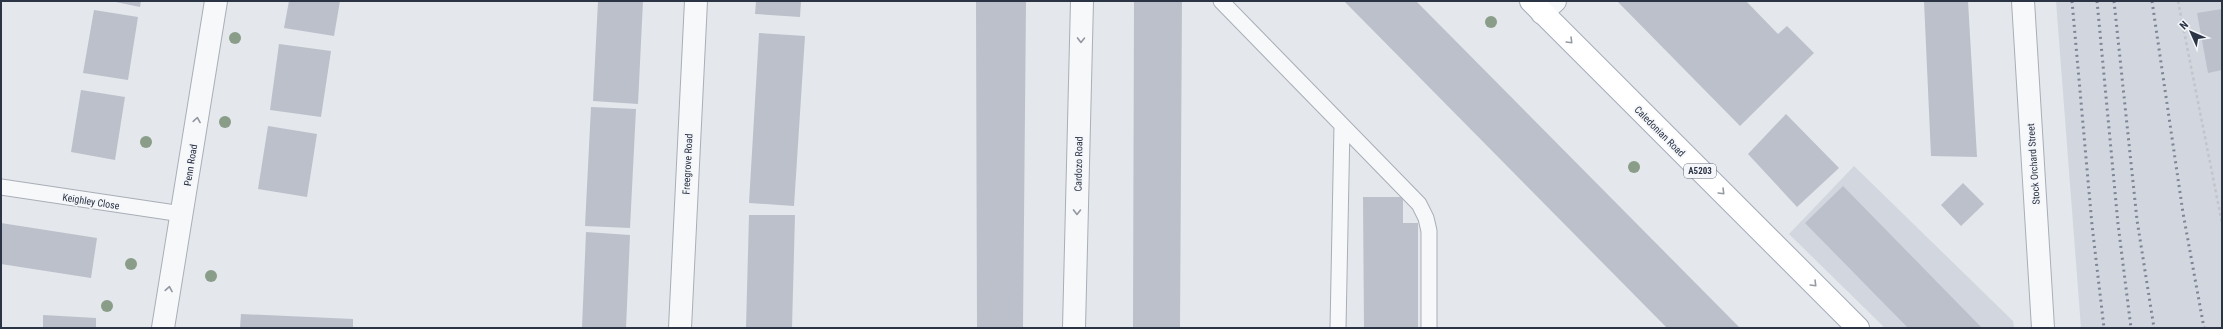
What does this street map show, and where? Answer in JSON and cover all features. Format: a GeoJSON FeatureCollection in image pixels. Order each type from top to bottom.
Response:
{"type":"FeatureCollection","features":[{"type":"Feature","properties":{"kind":"main road","name":"Caledonian Road"},"geometry":{"type":"LineString","coordinates":[[1543,5],[1858,328]]}},
{"type":"Feature","properties":{"kind":"street","name":"Penn Road"},"geometry":{"type":"LineString","coordinates":[[163,328],[216,1]]}},
{"type":"Feature","properties":{"kind":"street","name":"Freegrove Road"},"geometry":{"type":"LineString","coordinates":[[680,328],[696,1]]}},
{"type":"Feature","properties":{"kind":"street","name":"Cardozo Road"},"geometry":{"type":"LineString","coordinates":[[1074,328],[1082,1]]}},
{"type":"Feature","properties":{"kind":"street","name":"Stock Orchard Street"},"geometry":{"type":"LineString","coordinates":[[2023,1],[2043,328]]}},
{"type":"Feature","properties":{"kind":"lane"},"geometry":{"type":"LineString","coordinates":[[1221,1],[1419,204],[1426,218],[1429,231],[1429,328]]}},
{"type":"Feature","properties":{"kind":"lane"},"geometry":{"type":"LineString","coordinates":[[1338,328],[1342,125]]}},
{"type":"Feature","properties":{"kind":"lane","name":"Keighley Close"},"geometry":{"type":"LineString","coordinates":[[1,187],[182,214]]}},
{"type":"Feature","properties":{"kind":"path"},"geometry":{"type":"LineString","coordinates":[[2178,1],[2222,223]]}},
{"type":"Feature","properties":{"kind":"shaded area"},"geometry":{"type":"Polygon","coordinates":[[[2056,1],[2222,1],[2222,328],[2081,328],[2056,1]]]}},
{"type":"Feature","properties":{"kind":"shaded area"},"geometry":{"type":"Polygon","coordinates":[[[1854,166],[2013,321],[2014,328],[1885,328],[1789,234],[1854,166]]]}},
{"type":"Feature","properties":{"kind":"building"},"geometry":{"type":"Polygon","coordinates":[[[111,1],[141,1],[140,7],[111,1]]]}},
{"type":"Feature","properties":{"kind":"building"},"geometry":{"type":"Polygon","coordinates":[[[289,1],[340,1],[334,36],[284,28],[289,1]]]}},
{"type":"Feature","properties":{"kind":"building"},"geometry":{"type":"Polygon","coordinates":[[[598,1],[643,1],[638,104],[593,101],[598,1]]]}},
{"type":"Feature","properties":{"kind":"building"},"geometry":{"type":"Polygon","coordinates":[[[756,1],[801,1],[800,17],[755,14],[756,1]]]}},
{"type":"Feature","properties":{"kind":"building"},"geometry":{"type":"Polygon","coordinates":[[[976,1],[1026,1],[1023,328],[977,328],[976,1]]]}},
{"type":"Feature","properties":{"kind":"building"},"geometry":{"type":"Polygon","coordinates":[[[1134,1],[1182,1],[1180,328],[1133,328],[1134,1]]]}},
{"type":"Feature","properties":{"kind":"building"},"geometry":{"type":"Polygon","coordinates":[[[1344,1],[1416,1],[1740,328],[1667,328],[1344,1]]]}},
{"type":"Feature","properties":{"kind":"building"},"geometry":{"type":"Polygon","coordinates":[[[1617,1],[1746,1],[1778,34],[1787,26],[1814,53],[1740,126],[1617,1]]]}},
{"type":"Feature","properties":{"kind":"building"},"geometry":{"type":"Polygon","coordinates":[[[1924,1],[1968,1],[1977,157],[1931,156],[1924,1]]]}},
{"type":"Feature","properties":{"kind":"building"},"geometry":{"type":"Polygon","coordinates":[[[2222,9],[2222,70],[2208,73],[2197,13],[2222,9]]]}},
{"type":"Feature","properties":{"kind":"building"},"geometry":{"type":"Polygon","coordinates":[[[94,10],[138,17],[128,80],[83,73],[94,10]]]}},
{"type":"Feature","properties":{"kind":"building"},"geometry":{"type":"Polygon","coordinates":[[[759,33],[805,36],[794,206],[749,203],[759,33]]]}},
{"type":"Feature","properties":{"kind":"building"},"geometry":{"type":"Polygon","coordinates":[[[279,44],[331,51],[321,117],[270,110],[279,44]]]}},
{"type":"Feature","properties":{"kind":"building"},"geometry":{"type":"Polygon","coordinates":[[[81,90],[125,97],[115,160],[71,152],[81,90]]]}},
{"type":"Feature","properties":{"kind":"building"},"geometry":{"type":"Polygon","coordinates":[[[591,107],[636,109],[630,228],[585,226],[591,107]]]}},
{"type":"Feature","properties":{"kind":"building"},"geometry":{"type":"Polygon","coordinates":[[[1786,114],[1839,168],[1797,207],[1748,154],[1786,114]]]}},
{"type":"Feature","properties":{"kind":"building"},"geometry":{"type":"Polygon","coordinates":[[[268,126],[317,134],[307,197],[258,189],[268,126]]]}},
{"type":"Feature","properties":{"kind":"building"},"geometry":{"type":"Polygon","coordinates":[[[1963,183],[1984,204],[1961,226],[1941,205],[1963,183]]]}},
{"type":"Feature","properties":{"kind":"building"},"geometry":{"type":"Polygon","coordinates":[[[1843,186],[1982,328],[1908,328],[1805,223],[1843,186]]]}},
{"type":"Feature","properties":{"kind":"building"},"geometry":{"type":"Polygon","coordinates":[[[1363,197],[1403,197],[1403,223],[1418,223],[1418,328],[1364,328],[1363,197]]]}},
{"type":"Feature","properties":{"kind":"building"},"geometry":{"type":"Polygon","coordinates":[[[749,215],[795,215],[792,328],[746,328],[749,215]]]}},
{"type":"Feature","properties":{"kind":"building"},"geometry":{"type":"Polygon","coordinates":[[[1,223],[97,238],[91,278],[1,264],[1,223]]]}},
{"type":"Feature","properties":{"kind":"building"},"geometry":{"type":"Polygon","coordinates":[[[586,232],[630,235],[626,328],[582,328],[586,232]]]}},
{"type":"Feature","properties":{"kind":"building"},"geometry":{"type":"Polygon","coordinates":[[[241,314],[353,319],[353,328],[240,328],[241,314]]]}},
{"type":"Feature","properties":{"kind":"building"},"geometry":{"type":"Polygon","coordinates":[[[43,315],[96,318],[96,328],[43,328],[43,315]]]}},
{"type":"Feature","properties":{"kind":"railway"},"geometry":{"type":"LineString","coordinates":[[2072,1],[2092,225],[2104,328]]}},
{"type":"Feature","properties":{"kind":"railway"},"geometry":{"type":"LineString","coordinates":[[2097,1],[2118,224],[2131,328]]}},
{"type":"Feature","properties":{"kind":"railway"},"geometry":{"type":"LineString","coordinates":[[2114,1],[2137,220],[2154,328]]}},
{"type":"Feature","properties":{"kind":"railway"},"geometry":{"type":"LineString","coordinates":[[2152,1],[2183,213],[2204,328]]}}]}
